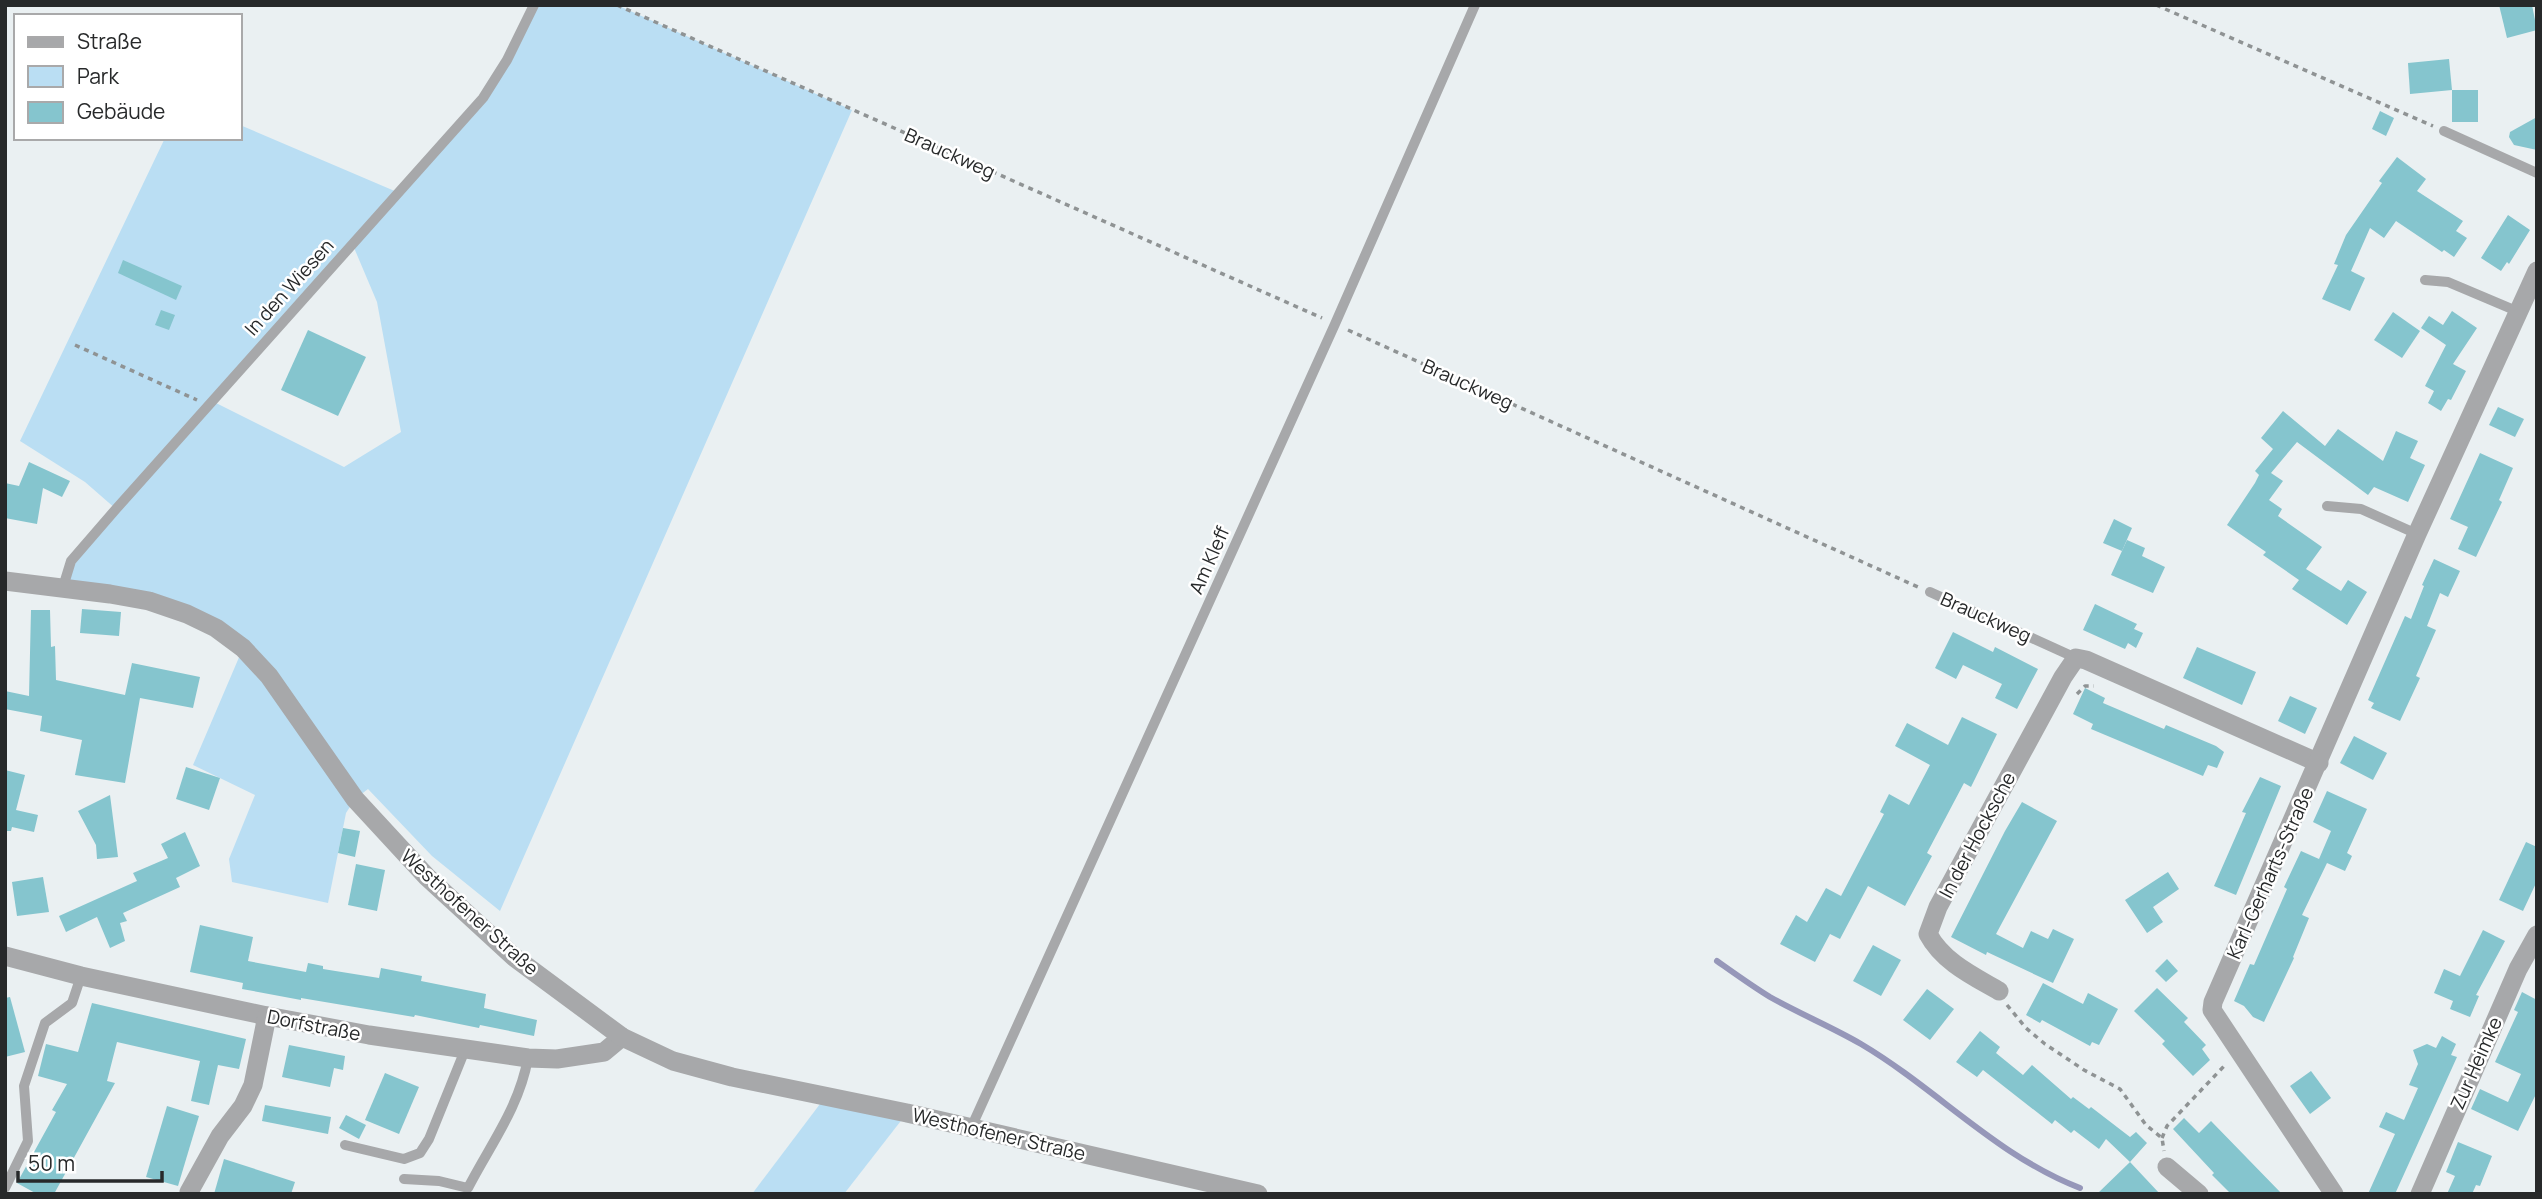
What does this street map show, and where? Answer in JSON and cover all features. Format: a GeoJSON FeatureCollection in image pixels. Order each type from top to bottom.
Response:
{"type":"FeatureCollection","features":[{"type":"Feature","properties":{"kind":"street","name":"Karl-Gerharts-Straße"},"geometry":{"type":"LineString","coordinates":[[2334,1194],[2213,1010],[2213,1002],[2417,534],[2537,271]]}},
{"type":"Feature","properties":{"kind":"street","name":"Westhofener Straße"},"geometry":{"type":"LineString","coordinates":[[5,581],[110,594],[187,614],[216,628],[243,648],[270,676],[355,799],[427,877],[514,957],[622,1037],[673,1061],[732,1077],[907,1113],[1258,1194]]}},
{"type":"Feature","properties":{"kind":"street","name":"Brauckweg"},"geometry":{"type":"LineString","coordinates":[[2076,658],[2086,660],[2319,763]]}},
{"type":"Feature","properties":{"kind":"street","name":"In der Hocksche"},"geometry":{"type":"LineString","coordinates":[[2000,991],[1962,970],[1935,947],[1928,934],[1938,907],[2063,677],[2076,658]]}},
{"type":"Feature","properties":{"kind":"street","name":"Zur Heimke"},"geometry":{"type":"LineString","coordinates":[[2420,1194],[2518,970],[2537,935]]}},
{"type":"Feature","properties":{"kind":"street","name":"Dorfstraße"},"geometry":{"type":"LineString","coordinates":[[5,956],[82,976],[267,1016],[465,1050],[557,1059],[604,1052],[622,1037]]}},
{"type":"Feature","properties":{"kind":"street"},"geometry":{"type":"LineString","coordinates":[[189,1192],[220,1136],[243,1106],[253,1085],[267,1016]]}},
{"type":"Feature","properties":{"kind":"street"},"geometry":{"type":"LineString","coordinates":[[2167,1167],[2199,1194]]}},
{"type":"Feature","properties":{"kind":"lane","name":"In den Wiesen"},"geometry":{"type":"LineString","coordinates":[[63,587],[71,561],[483,98],[508,60],[534,5]]}},
{"type":"Feature","properties":{"kind":"lane","name":"Am Kleff"},"geometry":{"type":"LineString","coordinates":[[971,1128],[1335,324],[1475,5]]}},
{"type":"Feature","properties":{"kind":"lane"},"geometry":{"type":"LineString","coordinates":[[2444,131],[2537,173]]}},
{"type":"Feature","properties":{"kind":"lane"},"geometry":{"type":"LineString","coordinates":[[2426,280],[2448,282],[2519,312]]}},
{"type":"Feature","properties":{"kind":"lane"},"geometry":{"type":"LineString","coordinates":[[2327,506],[2361,509],[2417,534]]}},
{"type":"Feature","properties":{"kind":"lane","name":"Brauckweg"},"geometry":{"type":"LineString","coordinates":[[1930,592],[2076,658]]}},
{"type":"Feature","properties":{"kind":"lane"},"geometry":{"type":"LineString","coordinates":[[5,1188],[28,1141],[24,1086],[45,1023],[72,1003],[82,976]]}},
{"type":"Feature","properties":{"kind":"lane"},"geometry":{"type":"LineString","coordinates":[[345,1144],[404,1159],[421,1153],[465,1050]]}},
{"type":"Feature","properties":{"kind":"lane"},"geometry":{"type":"LineString","coordinates":[[404,1179],[439,1181],[468,1188],[513,1110],[524,1083],[528,1058]]}},
{"type":"Feature","properties":{"kind":"path","name":"Brauckweg"},"geometry":{"type":"LineString","coordinates":[[617,5],[1930,592]]}},
{"type":"Feature","properties":{"kind":"path"},"geometry":{"type":"LineString","coordinates":[[2156,5],[2444,131]]}},
{"type":"Feature","properties":{"kind":"path"},"geometry":{"type":"LineString","coordinates":[[75,345],[208,405]]}},
{"type":"Feature","properties":{"kind":"path"},"geometry":{"type":"LineString","coordinates":[[2075,696],[2085,686],[2101,688]]}},
{"type":"Feature","properties":{"kind":"path"},"geometry":{"type":"LineString","coordinates":[[2000,991],[2010,1011],[2025,1028],[2084,1070],[2120,1089],[2146,1125],[2162,1138]]}},
{"type":"Feature","properties":{"kind":"path"},"geometry":{"type":"LineString","coordinates":[[2167,1167],[2162,1138],[2167,1126],[2240,1050]]}},
{"type":"Feature","properties":{"kind":"green space"},"geometry":{"type":"Polygon","coordinates":[[[534,5],[617,5],[852,110],[500,911],[432,856],[368,789],[355,799],[346,813],[328,903],[232,882],[229,859],[255,795],[193,765],[243,648],[216,628],[63,587],[65,577],[116,509],[85,482],[20,441],[164,140],[242,140],[242,126],[397,192],[483,98],[534,5]],[[352,243],[212,401],[344,467],[401,432],[377,302],[352,243]]]}},
{"type":"Feature","properties":{"kind":"green space"},"geometry":{"type":"Polygon","coordinates":[[[826,1096],[907,1113],[844,1194],[752,1194],[826,1096]]]}},
{"type":"Feature","properties":{"kind":"building"},"geometry":{"type":"Polygon","coordinates":[[[2499,5],[2532,5],[2537,30],[2507,38],[2499,5]]]}},
{"type":"Feature","properties":{"kind":"building"},"geometry":{"type":"Polygon","coordinates":[[[2449,59],[2452,90],[2410,94],[2408,63],[2449,59]]]}},
{"type":"Feature","properties":{"kind":"building"},"geometry":{"type":"Polygon","coordinates":[[[2452,90],[2478,90],[2478,122],[2452,122],[2452,90]]]}},
{"type":"Feature","properties":{"kind":"building"},"geometry":{"type":"Polygon","coordinates":[[[2380,111],[2394,118],[2386,136],[2372,129],[2380,111]]]}},
{"type":"Feature","properties":{"kind":"building"},"geometry":{"type":"Polygon","coordinates":[[[2537,117],[2537,150],[2514,145],[2509,137],[2510,132],[2537,117]]]}},
{"type":"Feature","properties":{"kind":"building"},"geometry":{"type":"Polygon","coordinates":[[[2397,157],[2426,179],[2417,191],[2463,221],[2456,231],[2467,238],[2454,257],[2396,221],[2384,238],[2370,228],[2351,271],[2365,278],[2350,311],[2322,299],[2338,265],[2334,264],[2346,235],[2397,157]]]}},
{"type":"Feature","properties":{"kind":"building"},"geometry":{"type":"Polygon","coordinates":[[[2508,215],[2530,230],[2509,264],[2507,262],[2501,271],[2481,258],[2508,215]]]}},
{"type":"Feature","properties":{"kind":"building"},"geometry":{"type":"Polygon","coordinates":[[[123,260],[182,286],[176,300],[118,273],[123,260]]]}},
{"type":"Feature","properties":{"kind":"building"},"geometry":{"type":"Polygon","coordinates":[[[161,310],[175,315],[169,330],[155,325],[161,310]]]}},
{"type":"Feature","properties":{"kind":"building"},"geometry":{"type":"Polygon","coordinates":[[[2452,311],[2477,328],[2453,364],[2466,371],[2451,400],[2448,399],[2441,411],[2428,403],[2434,391],[2425,386],[2446,345],[2421,328],[2429,316],[2443,325],[2452,311]]]}},
{"type":"Feature","properties":{"kind":"building"},"geometry":{"type":"Polygon","coordinates":[[[2393,312],[2420,331],[2402,358],[2374,340],[2393,312]]]}},
{"type":"Feature","properties":{"kind":"building"},"geometry":{"type":"Polygon","coordinates":[[[308,330],[366,357],[338,416],[281,390],[308,330]]]}},
{"type":"Feature","properties":{"kind":"building"},"geometry":{"type":"Polygon","coordinates":[[[2498,407],[2524,419],[2515,437],[2489,425],[2498,407]]]}},
{"type":"Feature","properties":{"kind":"building"},"geometry":{"type":"Polygon","coordinates":[[[2283,411],[2325,446],[2338,429],[2383,461],[2396,431],[2418,441],[2410,458],[2425,465],[2408,502],[2374,487],[2368,495],[2297,442],[2271,473],[2283,481],[2269,500],[2282,509],[2278,516],[2322,547],[2306,569],[2341,591],[2348,580],[2367,592],[2347,625],[2292,589],[2299,580],[2263,555],[2266,552],[2227,525],[2255,483],[2259,475],[2255,471],[2273,449],[2261,438],[2283,411]]]}},
{"type":"Feature","properties":{"kind":"building"},"geometry":{"type":"Polygon","coordinates":[[[2480,453],[2513,468],[2499,500],[2502,502],[2476,557],[2458,549],[2468,527],[2450,519],[2480,453]]]}},
{"type":"Feature","properties":{"kind":"building"},"geometry":{"type":"Polygon","coordinates":[[[29,462],[70,481],[62,497],[43,488],[37,524],[5,518],[5,483],[19,486],[29,462]]]}},
{"type":"Feature","properties":{"kind":"building"},"geometry":{"type":"Polygon","coordinates":[[[2114,519],[2132,528],[2122,551],[2103,543],[2114,519]]]}},
{"type":"Feature","properties":{"kind":"building"},"geometry":{"type":"Polygon","coordinates":[[[2127,540],[2145,548],[2142,556],[2165,567],[2153,593],[2111,575],[2127,540]]]}},
{"type":"Feature","properties":{"kind":"building"},"geometry":{"type":"Polygon","coordinates":[[[2434,559],[2460,571],[2448,597],[2440,593],[2427,626],[2436,630],[2416,676],[2420,678],[2400,721],[2371,708],[2374,703],[2368,700],[2405,616],[2411,619],[2434,559]]]}},
{"type":"Feature","properties":{"kind":"building"},"geometry":{"type":"Polygon","coordinates":[[[2095,604],[2137,624],[2134,629],[2143,633],[2136,648],[2128,643],[2125,649],[2083,630],[2095,604]]]}},
{"type":"Feature","properties":{"kind":"building"},"geometry":{"type":"Polygon","coordinates":[[[82,609],[121,612],[119,636],[80,633],[82,609]]]}},
{"type":"Feature","properties":{"kind":"building"},"geometry":{"type":"Polygon","coordinates":[[[31,610],[50,610],[51,647],[55,646],[56,680],[125,695],[132,663],[200,677],[193,708],[140,698],[125,783],[75,775],[82,740],[40,731],[42,716],[5,709],[5,691],[29,696],[31,610]]]}},
{"type":"Feature","properties":{"kind":"building"},"geometry":{"type":"Polygon","coordinates":[[[1953,632],[1993,652],[1995,647],[2038,669],[2017,709],[1995,698],[2002,684],[1963,665],[1956,679],[1935,668],[1953,632]]]}},
{"type":"Feature","properties":{"kind":"building"},"geometry":{"type":"Polygon","coordinates":[[[2197,647],[2256,672],[2242,705],[2183,678],[2197,647]]]}},
{"type":"Feature","properties":{"kind":"building"},"geometry":{"type":"Polygon","coordinates":[[[2085,688],[2105,698],[2103,703],[2164,729],[2166,725],[2216,746],[2224,752],[2217,768],[2208,765],[2203,776],[2091,729],[2093,724],[2073,714],[2085,688]]]}},
{"type":"Feature","properties":{"kind":"building"},"geometry":{"type":"Polygon","coordinates":[[[2290,696],[2317,708],[2305,734],[2278,721],[2290,696]]]}},
{"type":"Feature","properties":{"kind":"building"},"geometry":{"type":"Polygon","coordinates":[[[1962,717],[1997,734],[1971,787],[1964,783],[1927,853],[1932,856],[1905,906],[1868,886],[1840,939],[1830,934],[1815,962],[1780,944],[1796,915],[1807,922],[1826,888],[1841,896],[1884,814],[1880,812],[1889,794],[1909,805],[1930,765],[1895,746],[1907,723],[1948,745],[1962,717]]]}},
{"type":"Feature","properties":{"kind":"building"},"geometry":{"type":"Polygon","coordinates":[[[2354,736],[2387,753],[2373,780],[2340,763],[2354,736]]]}},
{"type":"Feature","properties":{"kind":"building"},"geometry":{"type":"Polygon","coordinates":[[[186,767],[220,778],[209,810],[176,799],[186,767]]]}},
{"type":"Feature","properties":{"kind":"building"},"geometry":{"type":"Polygon","coordinates":[[[5,770],[25,775],[16,810],[38,815],[34,832],[12,827],[11,831],[5,831],[5,770]]]}},
{"type":"Feature","properties":{"kind":"building"},"geometry":{"type":"Polygon","coordinates":[[[2260,777],[2281,786],[2236,895],[2214,886],[2246,813],[2242,812],[2260,777]]]}},
{"type":"Feature","properties":{"kind":"building"},"geometry":{"type":"Polygon","coordinates":[[[2327,791],[2367,809],[2347,853],[2352,856],[2345,871],[2327,863],[2302,915],[2309,918],[2294,958],[2264,1022],[2253,1017],[2244,1006],[2234,1001],[2250,964],[2254,965],[2301,851],[2319,859],[2331,831],[2313,822],[2327,791]]]}},
{"type":"Feature","properties":{"kind":"building"},"geometry":{"type":"Polygon","coordinates":[[[110,795],[118,857],[97,859],[96,845],[78,811],[110,795]]]}},
{"type":"Feature","properties":{"kind":"building"},"geometry":{"type":"Polygon","coordinates":[[[2022,802],[2057,821],[1996,934],[2023,948],[2031,931],[2048,939],[2053,929],[2074,939],[2053,983],[1951,937],[2022,802]]]}},
{"type":"Feature","properties":{"kind":"building"},"geometry":{"type":"Polygon","coordinates":[[[343,828],[360,831],[355,857],[338,853],[343,828]]]}},
{"type":"Feature","properties":{"kind":"building"},"geometry":{"type":"Polygon","coordinates":[[[185,832],[200,866],[176,878],[180,887],[123,913],[127,921],[120,923],[125,941],[110,948],[97,917],[66,932],[59,916],[137,881],[133,873],[168,858],[161,844],[185,832]]]}},
{"type":"Feature","properties":{"kind":"building"},"geometry":{"type":"Polygon","coordinates":[[[2526,842],[2537,847],[2537,881],[2523,911],[2499,900],[2526,842]]]}},
{"type":"Feature","properties":{"kind":"building"},"geometry":{"type":"Polygon","coordinates":[[[356,864],[385,870],[377,911],[348,905],[356,864]]]}},
{"type":"Feature","properties":{"kind":"building"},"geometry":{"type":"Polygon","coordinates":[[[2168,872],[2179,889],[2153,907],[2163,922],[2147,933],[2125,900],[2168,872]]]}},
{"type":"Feature","properties":{"kind":"building"},"geometry":{"type":"Polygon","coordinates":[[[43,877],[49,912],[17,916],[12,882],[43,877]]]}},
{"type":"Feature","properties":{"kind":"building"},"geometry":{"type":"Polygon","coordinates":[[[200,925],[253,937],[248,961],[306,972],[308,963],[323,966],[323,969],[379,978],[381,968],[422,976],[421,981],[486,994],[484,1008],[537,1020],[534,1036],[480,1025],[479,1028],[415,1015],[414,1017],[301,1000],[242,989],[243,983],[190,972],[200,925]]]}},
{"type":"Feature","properties":{"kind":"building"},"geometry":{"type":"Polygon","coordinates":[[[2483,930],[2505,941],[2476,995],[2479,996],[2470,1017],[2450,1009],[2453,1001],[2434,993],[2444,969],[2460,976],[2483,930]]]}},
{"type":"Feature","properties":{"kind":"building"},"geometry":{"type":"Polygon","coordinates":[[[1873,945],[1901,960],[1881,996],[1853,981],[1873,945]]]}},
{"type":"Feature","properties":{"kind":"building"},"geometry":{"type":"Polygon","coordinates":[[[2167,959],[2178,971],[2166,982],[2155,971],[2167,959]]]}},
{"type":"Feature","properties":{"kind":"building"},"geometry":{"type":"Polygon","coordinates":[[[2043,983],[2083,1004],[2088,993],[2118,1009],[2099,1045],[2092,1042],[2090,1046],[2042,1020],[2040,1023],[2026,1015],[2043,983]]]}},
{"type":"Feature","properties":{"kind":"building"},"geometry":{"type":"Polygon","coordinates":[[[2157,988],[2188,1018],[2184,1022],[2206,1045],[2202,1049],[2210,1060],[2193,1076],[2162,1044],[2165,1041],[2134,1011],[2157,988]]]}},
{"type":"Feature","properties":{"kind":"building"},"geometry":{"type":"Polygon","coordinates":[[[1927,989],[1954,1009],[1930,1040],[1903,1020],[1927,989]]]}},
{"type":"Feature","properties":{"kind":"building"},"geometry":{"type":"Polygon","coordinates":[[[2522,992],[2537,1000],[2537,1092],[2518,1131],[2471,1109],[2480,1089],[2508,1102],[2521,1074],[2495,1062],[2518,1012],[2514,1010],[2522,992]]]}},
{"type":"Feature","properties":{"kind":"building"},"geometry":{"type":"Polygon","coordinates":[[[10,997],[25,1052],[5,1057],[5,998],[10,997]]]}},
{"type":"Feature","properties":{"kind":"building"},"geometry":{"type":"Polygon","coordinates":[[[92,1003],[246,1039],[239,1069],[218,1065],[209,1105],[191,1101],[200,1061],[117,1042],[107,1081],[115,1083],[54,1194],[37,1194],[17,1183],[56,1112],[52,1110],[67,1084],[38,1076],[46,1044],[78,1052],[92,1003]]]}},
{"type":"Feature","properties":{"kind":"building"},"geometry":{"type":"Polygon","coordinates":[[[1980,1031],[2000,1047],[1996,1053],[2023,1075],[2032,1065],[2071,1099],[2073,1097],[2089,1109],[2091,1107],[2130,1137],[2136,1132],[2147,1143],[2130,1162],[2106,1139],[2099,1149],[2074,1130],[2071,1133],[2055,1120],[2052,1124],[1983,1070],[1977,1077],[1956,1062],[1980,1031]]]}},
{"type":"Feature","properties":{"kind":"building"},"geometry":{"type":"Polygon","coordinates":[[[2442,1036],[2456,1044],[2451,1055],[2457,1057],[2395,1194],[2368,1194],[2395,1134],[2379,1127],[2386,1112],[2404,1120],[2418,1088],[2409,1085],[2418,1064],[2413,1050],[2427,1044],[2436,1048],[2442,1036]]]}},
{"type":"Feature","properties":{"kind":"building"},"geometry":{"type":"Polygon","coordinates":[[[289,1045],[345,1056],[343,1070],[334,1068],[330,1087],[282,1077],[289,1045]]]}},
{"type":"Feature","properties":{"kind":"building"},"geometry":{"type":"Polygon","coordinates":[[[2311,1071],[2331,1098],[2310,1114],[2290,1086],[2311,1071]]]}},
{"type":"Feature","properties":{"kind":"building"},"geometry":{"type":"Polygon","coordinates":[[[385,1073],[419,1087],[399,1134],[365,1120],[385,1073]]]}},
{"type":"Feature","properties":{"kind":"building"},"geometry":{"type":"Polygon","coordinates":[[[265,1105],[331,1117],[328,1134],[262,1121],[265,1105]]]}},
{"type":"Feature","properties":{"kind":"building"},"geometry":{"type":"Polygon","coordinates":[[[167,1106],[199,1116],[178,1186],[146,1177],[167,1106]]]}},
{"type":"Feature","properties":{"kind":"building"},"geometry":{"type":"Polygon","coordinates":[[[346,1115],[366,1125],[359,1139],[339,1128],[346,1115]]]}},
{"type":"Feature","properties":{"kind":"building"},"geometry":{"type":"Polygon","coordinates":[[[2184,1118],[2199,1133],[2211,1121],[2282,1194],[2231,1194],[2173,1129],[2184,1118]]]}},
{"type":"Feature","properties":{"kind":"building"},"geometry":{"type":"Polygon","coordinates":[[[2458,1142],[2492,1156],[2480,1186],[2476,1185],[2472,1194],[2447,1194],[2455,1176],[2446,1172],[2458,1142]]]}},
{"type":"Feature","properties":{"kind":"building"},"geometry":{"type":"Polygon","coordinates":[[[224,1159],[295,1182],[291,1194],[214,1194],[224,1159]]]}},
{"type":"Feature","properties":{"kind":"building"},"geometry":{"type":"Polygon","coordinates":[[[2130,1162],[2160,1194],[2097,1194],[2130,1162]]]}},
{"type":"Feature","properties":{"kind":"waterway"},"geometry":{"type":"LineString","coordinates":[[1717,961],[1770,997],[1861,1044],[2021,1158],[2080,1188]]}}]}
